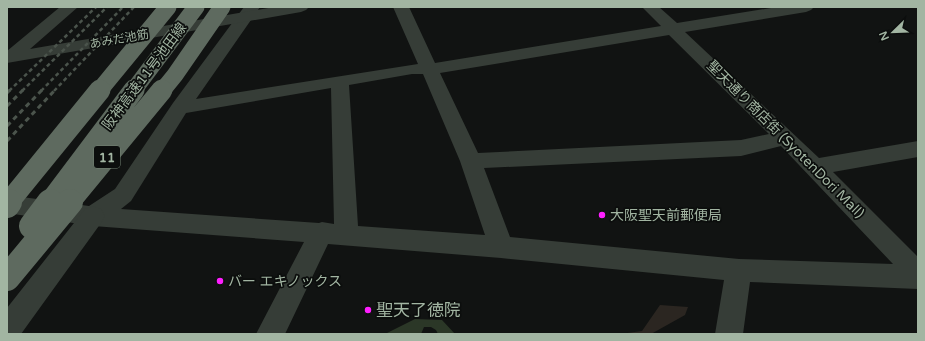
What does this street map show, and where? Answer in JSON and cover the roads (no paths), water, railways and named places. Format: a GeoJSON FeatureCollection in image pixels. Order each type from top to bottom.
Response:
{"type":"FeatureCollection","features":[{"type":"Feature","properties":{"kind":"highway","name":"阪神高速11号池田線"},"geometry":{"type":"LineString","coordinates":[[7,204],[168,7]]}},
{"type":"Feature","properties":{"kind":"highway","name":"阪神高速11号池田線"},"geometry":{"type":"LineString","coordinates":[[7,260],[196,7]]}},
{"type":"Feature","properties":{"kind":"highway","name":"11"},"geometry":{"type":"LineString","coordinates":[[7,278],[175,75],[222,7]]}},
{"type":"Feature","properties":{"kind":"street"},"geometry":{"type":"LineString","coordinates":[[7,58],[70,7]]}},
{"type":"Feature","properties":{"kind":"street","name":"あみだ池筋"},"geometry":{"type":"LineString","coordinates":[[7,58],[249,12],[301,7]]}},
{"type":"Feature","properties":{"kind":"street"},"geometry":{"type":"LineString","coordinates":[[401,7],[471,162],[501,247]]}},
{"type":"Feature","properties":{"kind":"street","name":"聖天通り商店街 (SyotenDori Mall)"},"geometry":{"type":"LineString","coordinates":[[650,7],[734,86],[862,214],[918,276]]}},
{"type":"Feature","properties":{"kind":"street"},"geometry":{"type":"LineString","coordinates":[[180,108],[412,69],[430,70],[672,28],[806,7]]}},
{"type":"Feature","properties":{"kind":"street"},"geometry":{"type":"LineString","coordinates":[[7,330],[93,216],[122,194],[180,108],[249,12]]}},
{"type":"Feature","properties":{"kind":"street"},"geometry":{"type":"LineString","coordinates":[[270,334],[334,233],[340,81]]}},
{"type":"Feature","properties":{"kind":"street"},"geometry":{"type":"LineString","coordinates":[[471,162],[741,148],[785,138]]}},
{"type":"Feature","properties":{"kind":"street"},"geometry":{"type":"LineString","coordinates":[[814,167],[918,149]]}},
{"type":"Feature","properties":{"kind":"street"},"geometry":{"type":"LineString","coordinates":[[7,204],[93,216],[334,233],[501,247],[739,270],[918,276]]}},
{"type":"Feature","properties":{"kind":"street"},"geometry":{"type":"LineString","coordinates":[[729,334],[739,270]]}},
{"type":"Feature","properties":{"kind":"railway"},"geometry":{"type":"LineString","coordinates":[[9,91],[96,7]]}},
{"type":"Feature","properties":{"kind":"railway"},"geometry":{"type":"LineString","coordinates":[[22,91],[107,7]]}},
{"type":"Feature","properties":{"kind":"railway"},"geometry":{"type":"LineString","coordinates":[[41,91],[123,7]]}},
{"type":"Feature","properties":{"kind":"railway"},"geometry":{"type":"LineString","coordinates":[[54,91],[134,7]]}},
{"type":"Feature","properties":{"kind":"railway"},"geometry":{"type":"LineString","coordinates":[[7,126],[42,90]]}},
{"type":"Feature","properties":{"kind":"railway"},"geometry":{"type":"LineString","coordinates":[[7,141],[55,90]]}},
{"type":"Feature","properties":{"kind":"railway"},"geometry":{"type":"LineString","coordinates":[[7,106],[22,91]]}},
{"type":"Feature","properties":{"kind":"place","name":"大阪聖天前郵便局"},"geometry":{"type":"Point","coordinates":[602,215]}},
{"type":"Feature","properties":{"kind":"place","name":"バー エキノックス"},"geometry":{"type":"Point","coordinates":[220,281]}},
{"type":"Feature","properties":{"kind":"place","name":"聖天了徳院"},"geometry":{"type":"Point","coordinates":[368,310]}}]}
